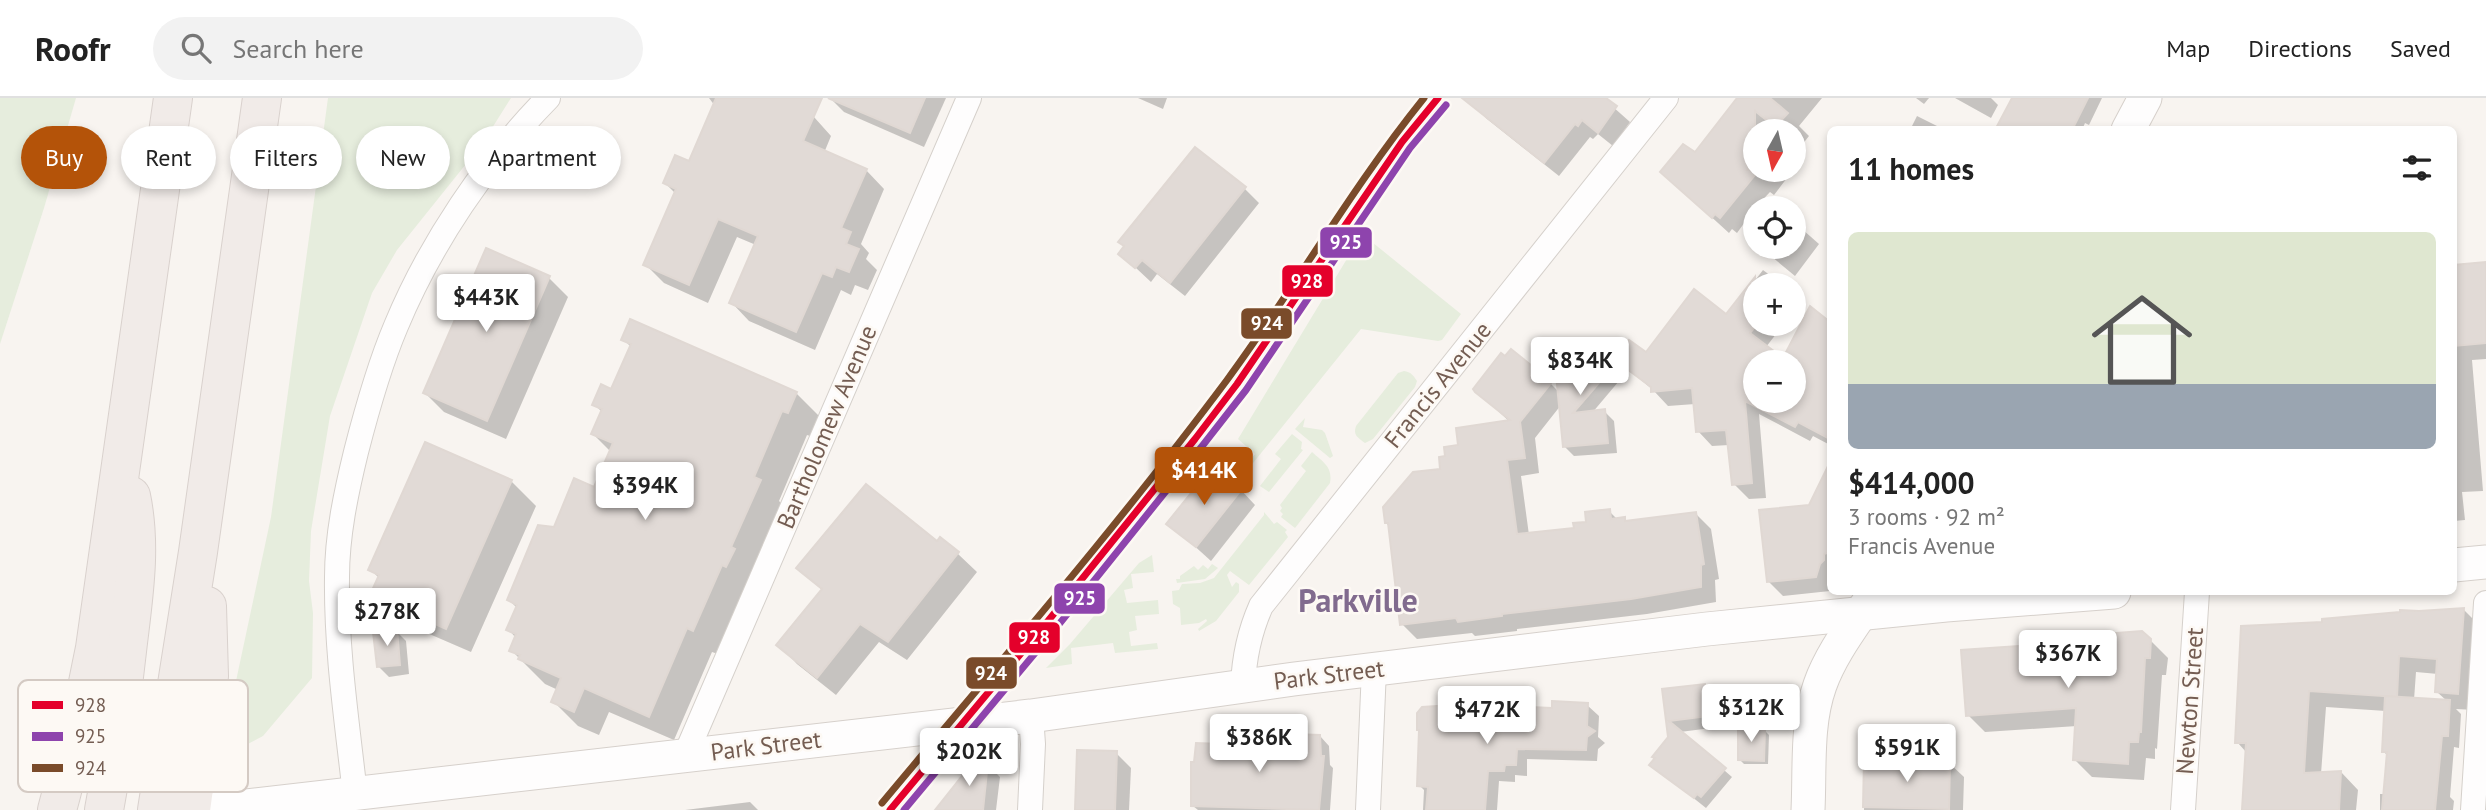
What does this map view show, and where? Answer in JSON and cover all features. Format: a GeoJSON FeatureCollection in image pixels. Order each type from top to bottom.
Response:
{"type":"FeatureCollection","features":[{"type":"Feature","properties":{"kind":"highway"},"geometry":{"type":"LineString","coordinates":[[89,680],[173,98]]}},
{"type":"Feature","properties":{"kind":"highway"},"geometry":{"type":"LineString","coordinates":[[207,680],[209,633],[198,552],[262,98]]}},
{"type":"Feature","properties":{"kind":"highway"},"geometry":{"type":"LineString","coordinates":[[122,460],[133,505],[137,561],[123,680]]}},
{"type":"Feature","properties":{"kind":"highway"},"geometry":{"type":"LineString","coordinates":[[57,810],[62,792]]}},
{"type":"Feature","properties":{"kind":"highway"},"geometry":{"type":"LineString","coordinates":[[104,810],[107,792]]}},
{"type":"Feature","properties":{"kind":"highway"},"geometry":{"type":"LineString","coordinates":[[157,810],[163,792]]}},
{"type":"Feature","properties":{"kind":"highway"},"geometry":{"type":"LineString","coordinates":[[191,792],[191,810]]}},
{"type":"Feature","properties":{"kind":"main road"},"geometry":{"type":"LineString","coordinates":[[2131,126],[2145,98]]}},
{"type":"Feature","properties":{"kind":"main road"},"geometry":{"type":"LineString","coordinates":[[2457,565],[2486,562]]}},
{"type":"Feature","properties":{"kind":"main road","name":"Park Street"},"geometry":{"type":"LineString","coordinates":[[211,810],[1031,716],[1868,602],[2040,595]]}},
{"type":"Feature","properties":{"kind":"main road"},"geometry":{"type":"LineString","coordinates":[[1808,810],[1814,708],[1830,663],[1868,602]]}},
{"type":"Feature","properties":{"kind":"street"},"geometry":{"type":"LineString","coordinates":[[355,794],[339,636],[337,576],[340,529],[369,402],[395,326],[430,255],[473,190],[516,133],[548,98]]}},
{"type":"Feature","properties":{"kind":"street","name":"Bartholomew Avenue"},"geometry":{"type":"LineString","coordinates":[[685,756],[969,98]]}},
{"type":"Feature","properties":{"kind":"street","name":"Francis Avenue"},"geometry":{"type":"LineString","coordinates":[[1243,686],[1244,658],[1250,631],[1261,606],[1666,98]]}},
{"type":"Feature","properties":{"kind":"street","name":"Newton Street"},"geometry":{"type":"LineString","coordinates":[[2183,810],[2197,595]]}},
{"type":"Feature","properties":{"kind":"street"},"geometry":{"type":"LineString","coordinates":[[2473,810],[2486,603]]}},
{"type":"Feature","properties":{"kind":"street"},"geometry":{"type":"LineString","coordinates":[[1368,810],[1374,669]]}},
{"type":"Feature","properties":{"kind":"street"},"geometry":{"type":"LineString","coordinates":[[1030,810],[1033,744],[1031,716]]}},
{"type":"Feature","properties":{"kind":"green space"},"geometry":{"type":"Polygon","coordinates":[[[0,98],[76,98],[68,126],[21,126],[21,189],[50,189],[0,344],[0,98]]]}},
{"type":"Feature","properties":{"kind":"green space"},"geometry":{"type":"Polygon","coordinates":[[[328,98],[511,98],[493,126],[464,126],[464,166],[450,184],[450,126],[356,126],[356,189],[446,189],[397,250],[372,293],[330,416],[311,531],[309,581],[313,613],[312,678],[263,736],[248,744],[248,680],[236,680],[271,517],[316,189],[342,189],[342,126],[324,126],[328,98]]]}},
{"type":"Feature","properties":{"kind":"green space"},"geometry":{"type":"Polygon","coordinates":[[[1362,234],[1461,314],[1442,340],[1438,341],[1361,329],[1245,473],[1242,471],[1255,454],[1238,439],[1362,234]]]}},
{"type":"Feature","properties":{"kind":"green space"},"geometry":{"type":"Polygon","coordinates":[[[1404,371],[1416,379],[1415,387],[1373,439],[1365,443],[1356,436],[1356,426],[1398,373],[1404,371]]]}},
{"type":"Feature","properties":{"kind":"green space"},"geometry":{"type":"Polygon","coordinates":[[[1305,418],[1303,427],[1322,430],[1325,433],[1333,456],[1330,458],[1295,429],[1305,418]]]}},
{"type":"Feature","properties":{"kind":"green space"},"geometry":{"type":"Polygon","coordinates":[[[1292,434],[1302,442],[1303,450],[1269,492],[1260,486],[1281,459],[1275,454],[1292,434]]]}},
{"type":"Feature","properties":{"kind":"green space"},"geometry":{"type":"Polygon","coordinates":[[[1312,452],[1329,469],[1330,483],[1295,528],[1281,517],[1283,514],[1280,505],[1306,471],[1301,466],[1312,452]]]}},
{"type":"Feature","properties":{"kind":"green space"},"geometry":{"type":"Polygon","coordinates":[[[1264,512],[1274,524],[1277,522],[1287,530],[1285,532],[1288,537],[1249,585],[1230,571],[1227,575],[1232,587],[1236,582],[1239,584],[1239,592],[1216,621],[1199,631],[1206,619],[1199,623],[1181,625],[1180,608],[1173,604],[1172,591],[1179,590],[1182,584],[1200,583],[1214,578],[1264,512]]]}},
{"type":"Feature","properties":{"kind":"green space"},"geometry":{"type":"Polygon","coordinates":[[[1152,555],[1154,572],[1131,574],[1133,588],[1124,590],[1127,603],[1158,600],[1159,614],[1135,616],[1137,630],[1129,632],[1131,646],[1157,643],[1158,649],[1115,653],[1113,643],[1071,648],[1072,664],[1046,668],[1139,563],[1152,555]]]}},
{"type":"Feature","properties":{"kind":"green space"},"geometry":{"type":"Polygon","coordinates":[[[1212,564],[1218,568],[1205,579],[1177,583],[1176,579],[1180,579],[1180,576],[1194,566],[1198,570],[1203,565],[1208,569],[1212,564]]]}},
{"type":"Feature","properties":{"kind":"building"},"geometry":{"type":"Polygon","coordinates":[[[716,98],[822,98],[803,141],[867,169],[841,228],[851,232],[846,244],[859,249],[849,272],[836,267],[832,277],[822,273],[796,332],[729,303],[758,236],[718,219],[689,285],[643,265],[676,189],[663,183],[675,155],[689,161],[716,98]]]}},
{"type":"Feature","properties":{"kind":"building"},"geometry":{"type":"Polygon","coordinates":[[[828,98],[925,98],[910,133],[828,98]]]}},
{"type":"Feature","properties":{"kind":"building"},"geometry":{"type":"Polygon","coordinates":[[[1462,98],[1606,98],[1617,106],[1598,133],[1582,120],[1578,126],[1575,124],[1544,163],[1462,98]]]}},
{"type":"Feature","properties":{"kind":"building"},"geometry":{"type":"Polygon","coordinates":[[[1737,98],[1770,98],[1788,113],[1782,119],[1765,119],[1755,111],[1755,119],[1743,119],[1743,182],[1749,182],[1720,218],[1715,214],[1712,218],[1660,172],[1683,144],[1695,152],[1737,98]]]}},
{"type":"Feature","properties":{"kind":"building"},"geometry":{"type":"Polygon","coordinates":[[[2012,98],[2088,98],[2074,126],[1997,126],[2012,98]]]}},
{"type":"Feature","properties":{"kind":"building"},"geometry":{"type":"Polygon","coordinates":[[[1195,147],[1246,187],[1170,283],[1142,260],[1135,268],[1118,254],[1124,246],[1118,242],[1195,147]]]}},
{"type":"Feature","properties":{"kind":"building"},"geometry":{"type":"Polygon","coordinates":[[[486,248],[550,276],[487,421],[423,393],[486,248]]]}},
{"type":"Feature","properties":{"kind":"building"},"geometry":{"type":"Polygon","coordinates":[[[2486,262],[2486,343],[2457,346],[2457,265],[2486,262]]]}},
{"type":"Feature","properties":{"kind":"building"},"geometry":{"type":"Polygon","coordinates":[[[1694,289],[1726,314],[1743,292],[1743,336],[1754,336],[1772,350],[1743,350],[1743,413],[1746,413],[1752,483],[1732,485],[1726,430],[1696,432],[1692,388],[1651,392],[1651,387],[1615,360],[1629,340],[1646,352],[1694,289]]]}},
{"type":"Feature","properties":{"kind":"building"},"geometry":{"type":"Polygon","coordinates":[[[1810,306],[1827,320],[1827,437],[1798,422],[1795,427],[1768,413],[1806,413],[1806,350],[1787,350],[1794,336],[1806,336],[1806,314],[1810,306]]]}},
{"type":"Feature","properties":{"kind":"building"},"geometry":{"type":"Polygon","coordinates":[[[630,319],[797,392],[788,413],[782,411],[754,477],[761,480],[731,547],[735,549],[726,567],[722,565],[693,631],[687,628],[649,717],[584,688],[574,712],[551,702],[561,678],[518,659],[520,655],[509,651],[516,634],[506,630],[517,605],[507,600],[538,525],[554,527],[574,478],[594,487],[613,443],[591,434],[602,409],[592,405],[601,384],[611,389],[631,344],[621,340],[630,319]]]}},
{"type":"Feature","properties":{"kind":"building"},"geometry":{"type":"Polygon","coordinates":[[[1576,340],[1610,370],[1573,413],[1605,409],[1608,443],[1563,447],[1555,364],[1576,340]]]}},
{"type":"Feature","properties":{"kind":"building"},"geometry":{"type":"Polygon","coordinates":[[[1511,349],[1552,382],[1520,422],[1525,458],[1507,460],[1517,534],[1574,528],[1573,523],[1586,522],[1585,512],[1610,509],[1611,519],[1625,517],[1625,521],[1696,512],[1704,564],[1701,565],[1701,587],[1458,622],[1456,618],[1400,625],[1388,523],[1385,523],[1383,507],[1413,472],[1440,469],[1439,457],[1445,456],[1444,447],[1458,445],[1456,428],[1510,420],[1473,389],[1501,353],[1505,356],[1511,349]]]}},
{"type":"Feature","properties":{"kind":"building"},"geometry":{"type":"Polygon","coordinates":[[[425,442],[512,480],[446,629],[370,595],[379,575],[368,570],[425,442]]]}},
{"type":"Feature","properties":{"kind":"building"},"geometry":{"type":"Polygon","coordinates":[[[1213,466],[1242,489],[1196,547],[1166,524],[1213,466]]]}},
{"type":"Feature","properties":{"kind":"building"},"geometry":{"type":"Polygon","coordinates":[[[1827,468],[1827,553],[1824,554],[1816,577],[1767,582],[1759,510],[1809,505],[1827,468]]]}},
{"type":"Feature","properties":{"kind":"building"},"geometry":{"type":"Polygon","coordinates":[[[866,484],[937,541],[940,537],[959,552],[888,642],[860,624],[817,678],[776,645],[822,589],[796,568],[866,484]]]}},
{"type":"Feature","properties":{"kind":"building"},"geometry":{"type":"Polygon","coordinates":[[[2464,608],[2458,694],[2435,692],[2437,659],[2399,656],[2397,697],[2309,691],[2304,773],[2341,771],[2339,810],[2242,810],[2246,743],[2235,743],[2241,626],[2322,622],[2322,619],[2400,610],[2464,608]]]}},
{"type":"Feature","properties":{"kind":"building"},"geometry":{"type":"Polygon","coordinates":[[[397,629],[400,665],[377,667],[373,632],[397,629]]]}},
{"type":"Feature","properties":{"kind":"building"},"geometry":{"type":"Polygon","coordinates":[[[2142,631],[2151,639],[2150,658],[2145,658],[2141,732],[2138,742],[2129,742],[2128,764],[2073,760],[2076,708],[1966,716],[1961,650],[2035,645],[2039,672],[2075,670],[2078,636],[2142,631]]]}},
{"type":"Feature","properties":{"kind":"building"},"geometry":{"type":"Polygon","coordinates":[[[1705,684],[1709,716],[1669,721],[1726,768],[1701,797],[1697,794],[1694,798],[1649,765],[1668,737],[1662,689],[1705,684]]]}},
{"type":"Feature","properties":{"kind":"building"},"geometry":{"type":"Polygon","coordinates":[[[2385,696],[2450,700],[2448,736],[2442,736],[2435,810],[2382,810],[2387,752],[2382,752],[2385,696]]]}},
{"type":"Feature","properties":{"kind":"building"},"geometry":{"type":"Polygon","coordinates":[[[1552,701],[1588,703],[1587,726],[1595,731],[1587,737],[1586,750],[1517,749],[1516,765],[1505,765],[1504,771],[1488,771],[1485,810],[1426,810],[1428,787],[1417,786],[1417,713],[1422,707],[1468,704],[1552,708],[1552,701]]]}},
{"type":"Feature","properties":{"kind":"building"},"geometry":{"type":"Polygon","coordinates":[[[1738,728],[1765,729],[1764,761],[1738,760],[1738,728]]]}},
{"type":"Feature","properties":{"kind":"building"},"geometry":{"type":"Polygon","coordinates":[[[1292,734],[1320,735],[1321,756],[1324,756],[1319,810],[1191,806],[1191,762],[1194,762],[1196,743],[1251,745],[1259,744],[1260,736],[1292,737],[1292,734]]]}},
{"type":"Feature","properties":{"kind":"building"},"geometry":{"type":"Polygon","coordinates":[[[985,747],[985,763],[988,762],[983,810],[935,810],[985,747]]]}},
{"type":"Feature","properties":{"kind":"building"},"geometry":{"type":"Polygon","coordinates":[[[1077,750],[1117,751],[1115,810],[1075,810],[1077,750]]]}},
{"type":"Feature","properties":{"kind":"building"},"geometry":{"type":"Polygon","coordinates":[[[1864,759],[1950,761],[1949,809],[1863,807],[1864,759]]]}},
{"type":"Feature","properties":{"kind":"transit line","name":"924"},"geometry":{"type":"LineString","coordinates":[[882,803],[1057,594],[1186,434],[1252,345],[1372,167],[1424,98]]}},
{"type":"Feature","properties":{"kind":"transit line","name":"928"},"geometry":{"type":"LineString","coordinates":[[890,810],[1195,439],[1237,384],[1402,142],[1438,98]]}},
{"type":"Feature","properties":{"kind":"transit line","name":"925"},"geometry":{"type":"LineString","coordinates":[[904,810],[1056,628],[1246,390],[1410,148],[1446,105]]}},
{"type":"Feature","properties":{"kind":"district","name":"Parkville"},"geometry":{"type":"Point","coordinates":[1358,601]}}]}
